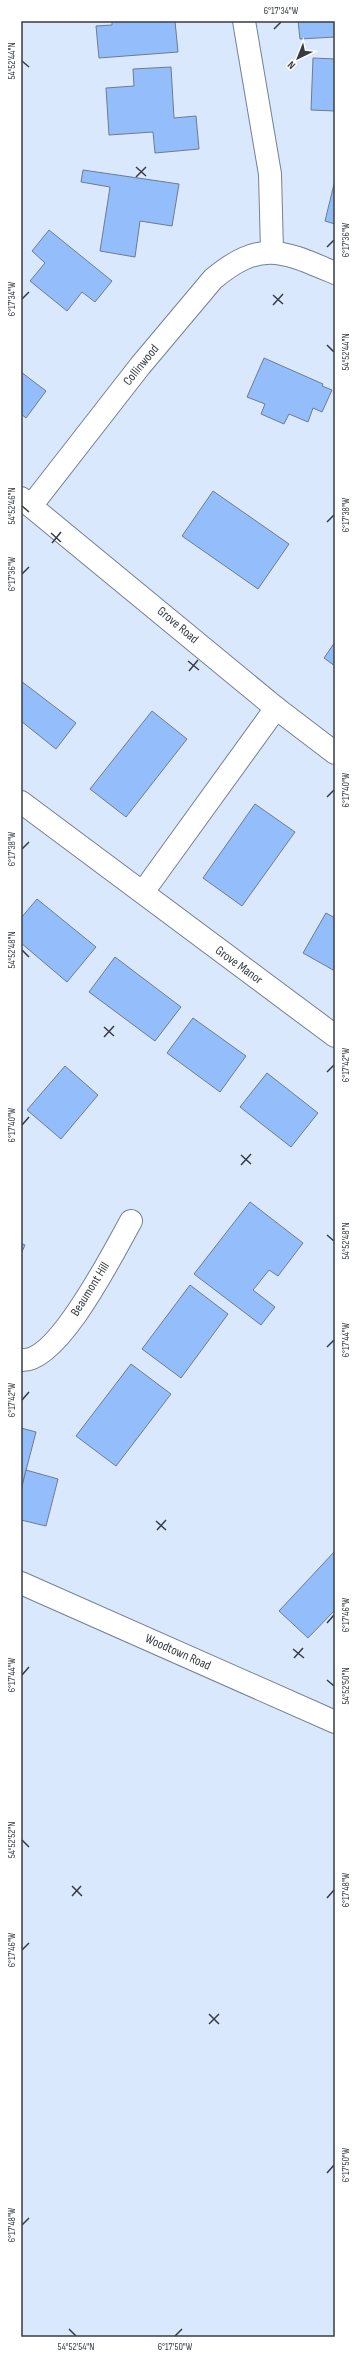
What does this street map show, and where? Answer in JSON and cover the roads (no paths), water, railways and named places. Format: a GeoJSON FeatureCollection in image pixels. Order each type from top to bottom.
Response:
{"type":"FeatureCollection","features":[{"type":"Feature","properties":{"kind":"street"},"geometry":{"type":"LineString","coordinates":[[244,21],[270,174],[272,251]]}},
{"type":"Feature","properties":{"kind":"street","name":"Collinwood"},"geometry":{"type":"LineString","coordinates":[[26,502],[213,279],[241,260],[255,254],[272,251],[303,260],[335,273]]}},
{"type":"Feature","properties":{"kind":"street","name":"Grove Road"},"geometry":{"type":"LineString","coordinates":[[26,502],[276,708],[335,753]]}},
{"type":"Feature","properties":{"kind":"street"},"geometry":{"type":"LineString","coordinates":[[143,892],[276,708]]}},
{"type":"Feature","properties":{"kind":"street","name":"Grove Manor"},"geometry":{"type":"LineString","coordinates":[[21,802],[335,1036]]}},
{"type":"Feature","properties":{"kind":"street","name":"Beaumont Hill"},"geometry":{"type":"LineString","coordinates":[[21,1360],[30,1360],[43,1353],[85,1303],[131,1221]]}},
{"type":"Feature","properties":{"kind":"street","name":"Woodtown Road"},"geometry":{"type":"LineString","coordinates":[[21,1583],[335,1722]]}}]}
